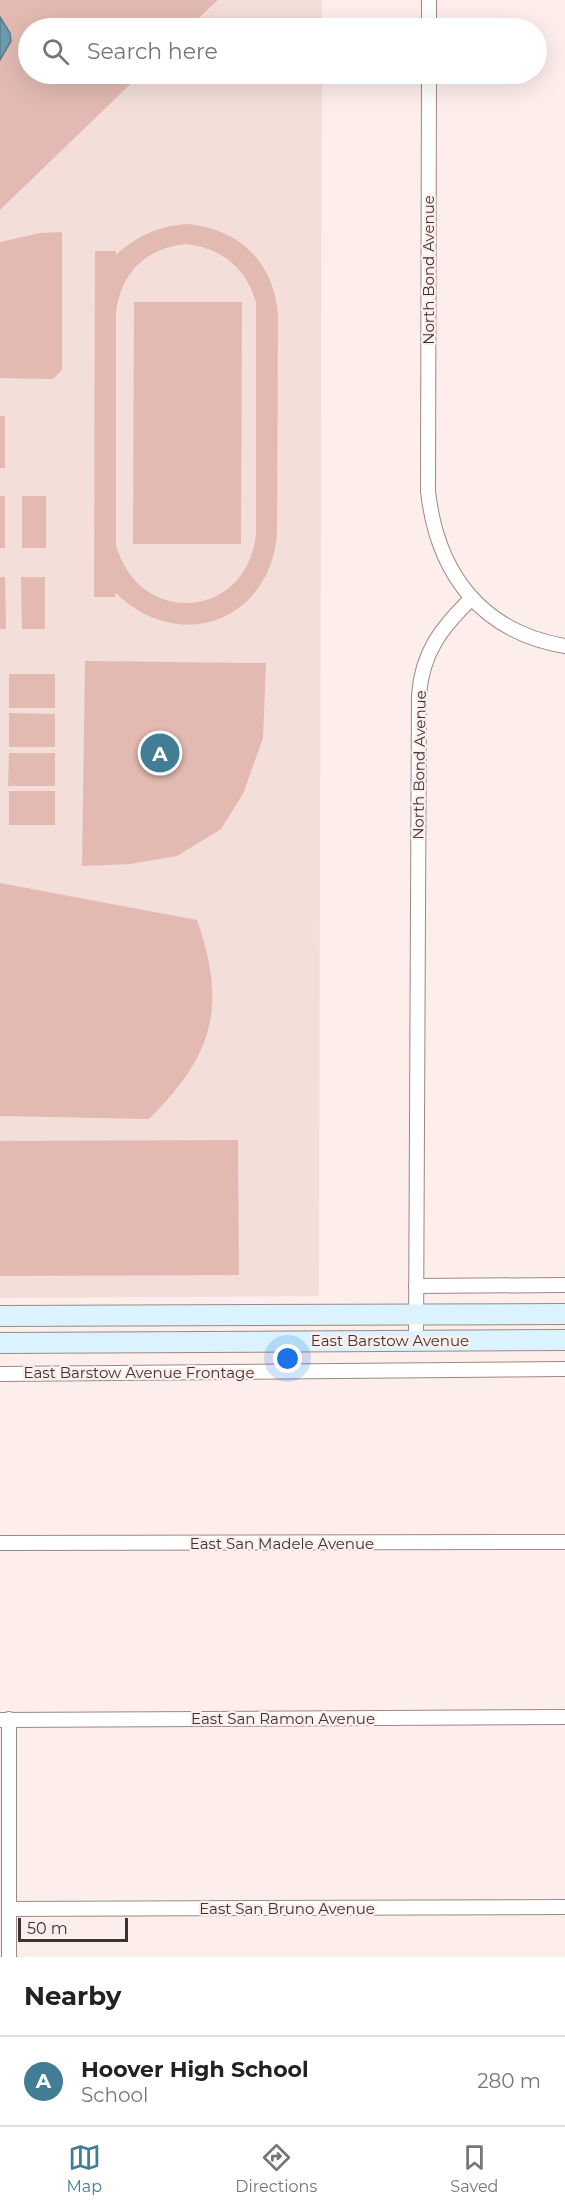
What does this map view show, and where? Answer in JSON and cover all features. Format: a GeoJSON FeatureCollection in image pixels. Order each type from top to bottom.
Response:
{"type":"FeatureCollection","features":[{"type":"Feature","properties":{"kind":"main road","name":"East Barstow Avenue"},"geometry":{"type":"LineString","coordinates":[[0,1316],[565,1314]]}},
{"type":"Feature","properties":{"kind":"main road","name":"East Barstow Avenue"},"geometry":{"type":"LineString","coordinates":[[0,1343],[565,1340]]}},
{"type":"Feature","properties":{"kind":"street"},"geometry":{"type":"LineString","coordinates":[[429,0],[429,18]]}},
{"type":"Feature","properties":{"kind":"street","name":"North Bond Avenue"},"geometry":{"type":"LineString","coordinates":[[416,1340],[421,674],[428,651],[440,631],[471,599],[440,546],[431,521],[428,491],[429,84]]}},
{"type":"Feature","properties":{"kind":"street"},"geometry":{"type":"LineString","coordinates":[[471,599],[522,636],[565,646]]}},
{"type":"Feature","properties":{"kind":"street"},"geometry":{"type":"LineString","coordinates":[[416,1286],[565,1285]]}},
{"type":"Feature","properties":{"kind":"street","name":"East Barstow Avenue Frontage"},"geometry":{"type":"LineString","coordinates":[[0,1374],[565,1369]]}},
{"type":"Feature","properties":{"kind":"street","name":"East San Madele Avenue"},"geometry":{"type":"LineString","coordinates":[[0,1543],[565,1542]]}},
{"type":"Feature","properties":{"kind":"street","name":"East San Ramon Avenue"},"geometry":{"type":"LineString","coordinates":[[4,1719],[565,1717]]}},
{"type":"Feature","properties":{"kind":"street"},"geometry":{"type":"LineString","coordinates":[[4,1719],[9,1957]]}},
{"type":"Feature","properties":{"kind":"street","name":"East San Bruno Avenue"},"geometry":{"type":"LineString","coordinates":[[9,1909],[565,1907]]}},
{"type":"Feature","properties":{"kind":"shaded area"},"geometry":{"type":"Polygon","coordinates":[[[0,0],[218,0],[199,18],[18,18],[18,84],[131,84],[0,210],[0,0]]]}},
{"type":"Feature","properties":{"kind":"shaded area"},"geometry":{"type":"Polygon","coordinates":[[[218,0],[322,0],[322,18],[199,18],[218,0]]]}},
{"type":"Feature","properties":{"kind":"shaded area"},"geometry":{"type":"Polygon","coordinates":[[[131,84],[322,84],[319,1296],[0,1298],[0,210],[131,84]]]}},
{"type":"Feature","properties":{"kind":"shaded area"},"geometry":{"type":"Polygon","coordinates":[[[186,224],[222,232],[250,251],[261,264],[269,279],[278,315],[277,535],[270,565],[257,589],[239,608],[217,620],[192,624],[166,622],[140,612],[116,593],[115,597],[94,597],[95,251],[116,251],[116,255],[148,233],[186,224]],[[186,244],[172,246],[147,257],[129,275],[123,286],[116,314],[116,545],[128,572],[146,590],[168,601],[191,603],[214,597],[234,584],[248,563],[256,534],[256,302],[246,279],[231,262],[199,246],[186,244]]]}},
{"type":"Feature","properties":{"kind":"shaded area"},"geometry":{"type":"Polygon","coordinates":[[[62,232],[62,370],[53,379],[0,378],[0,242],[40,233],[62,232]]]}},
{"type":"Feature","properties":{"kind":"shaded area"},"geometry":{"type":"Polygon","coordinates":[[[134,302],[242,302],[241,544],[133,544],[134,302]]]}},
{"type":"Feature","properties":{"kind":"shaded area"},"geometry":{"type":"Polygon","coordinates":[[[0,416],[5,416],[5,468],[0,468],[0,416]]]}},
{"type":"Feature","properties":{"kind":"shaded area"},"geometry":{"type":"Polygon","coordinates":[[[0,496],[5,496],[5,548],[0,548],[0,496]]]}},
{"type":"Feature","properties":{"kind":"shaded area"},"geometry":{"type":"Polygon","coordinates":[[[22,496],[46,496],[46,548],[22,548],[22,496]]]}},
{"type":"Feature","properties":{"kind":"shaded area"},"geometry":{"type":"Polygon","coordinates":[[[0,577],[5,577],[6,629],[0,629],[0,577]]]}},
{"type":"Feature","properties":{"kind":"shaded area"},"geometry":{"type":"Polygon","coordinates":[[[21,577],[45,577],[45,629],[22,629],[21,577]]]}},
{"type":"Feature","properties":{"kind":"shaded area"},"geometry":{"type":"Polygon","coordinates":[[[85,661],[266,663],[263,738],[243,794],[221,829],[177,856],[130,864],[82,866],[85,661]]]}},
{"type":"Feature","properties":{"kind":"shaded area"},"geometry":{"type":"Polygon","coordinates":[[[9,674],[55,674],[55,708],[9,708],[9,674]]]}},
{"type":"Feature","properties":{"kind":"shaded area"},"geometry":{"type":"Polygon","coordinates":[[[9,713],[55,714],[55,747],[9,747],[9,713]]]}},
{"type":"Feature","properties":{"kind":"shaded area"},"geometry":{"type":"Polygon","coordinates":[[[9,753],[55,753],[55,786],[8,786],[9,753]]]}},
{"type":"Feature","properties":{"kind":"shaded area"},"geometry":{"type":"Polygon","coordinates":[[[9,791],[55,791],[55,825],[9,825],[9,791]]]}},
{"type":"Feature","properties":{"kind":"shaded area"},"geometry":{"type":"Polygon","coordinates":[[[0,883],[197,920],[211,979],[212,1004],[209,1028],[201,1050],[188,1073],[149,1119],[0,1116],[0,883]]]}},
{"type":"Feature","properties":{"kind":"shaded area"},"geometry":{"type":"Polygon","coordinates":[[[238,1140],[239,1275],[0,1276],[0,1141],[238,1140]]]}},
{"type":"Feature","properties":{"kind":"water"},"geometry":{"type":"Polygon","coordinates":[[[0,17],[10,33],[11,41],[0,60],[0,17]]]}},
{"type":"Feature","properties":{"kind":"place","name":"Hoover High School"},"geometry":{"type":"Point","coordinates":[160,753]}}]}
